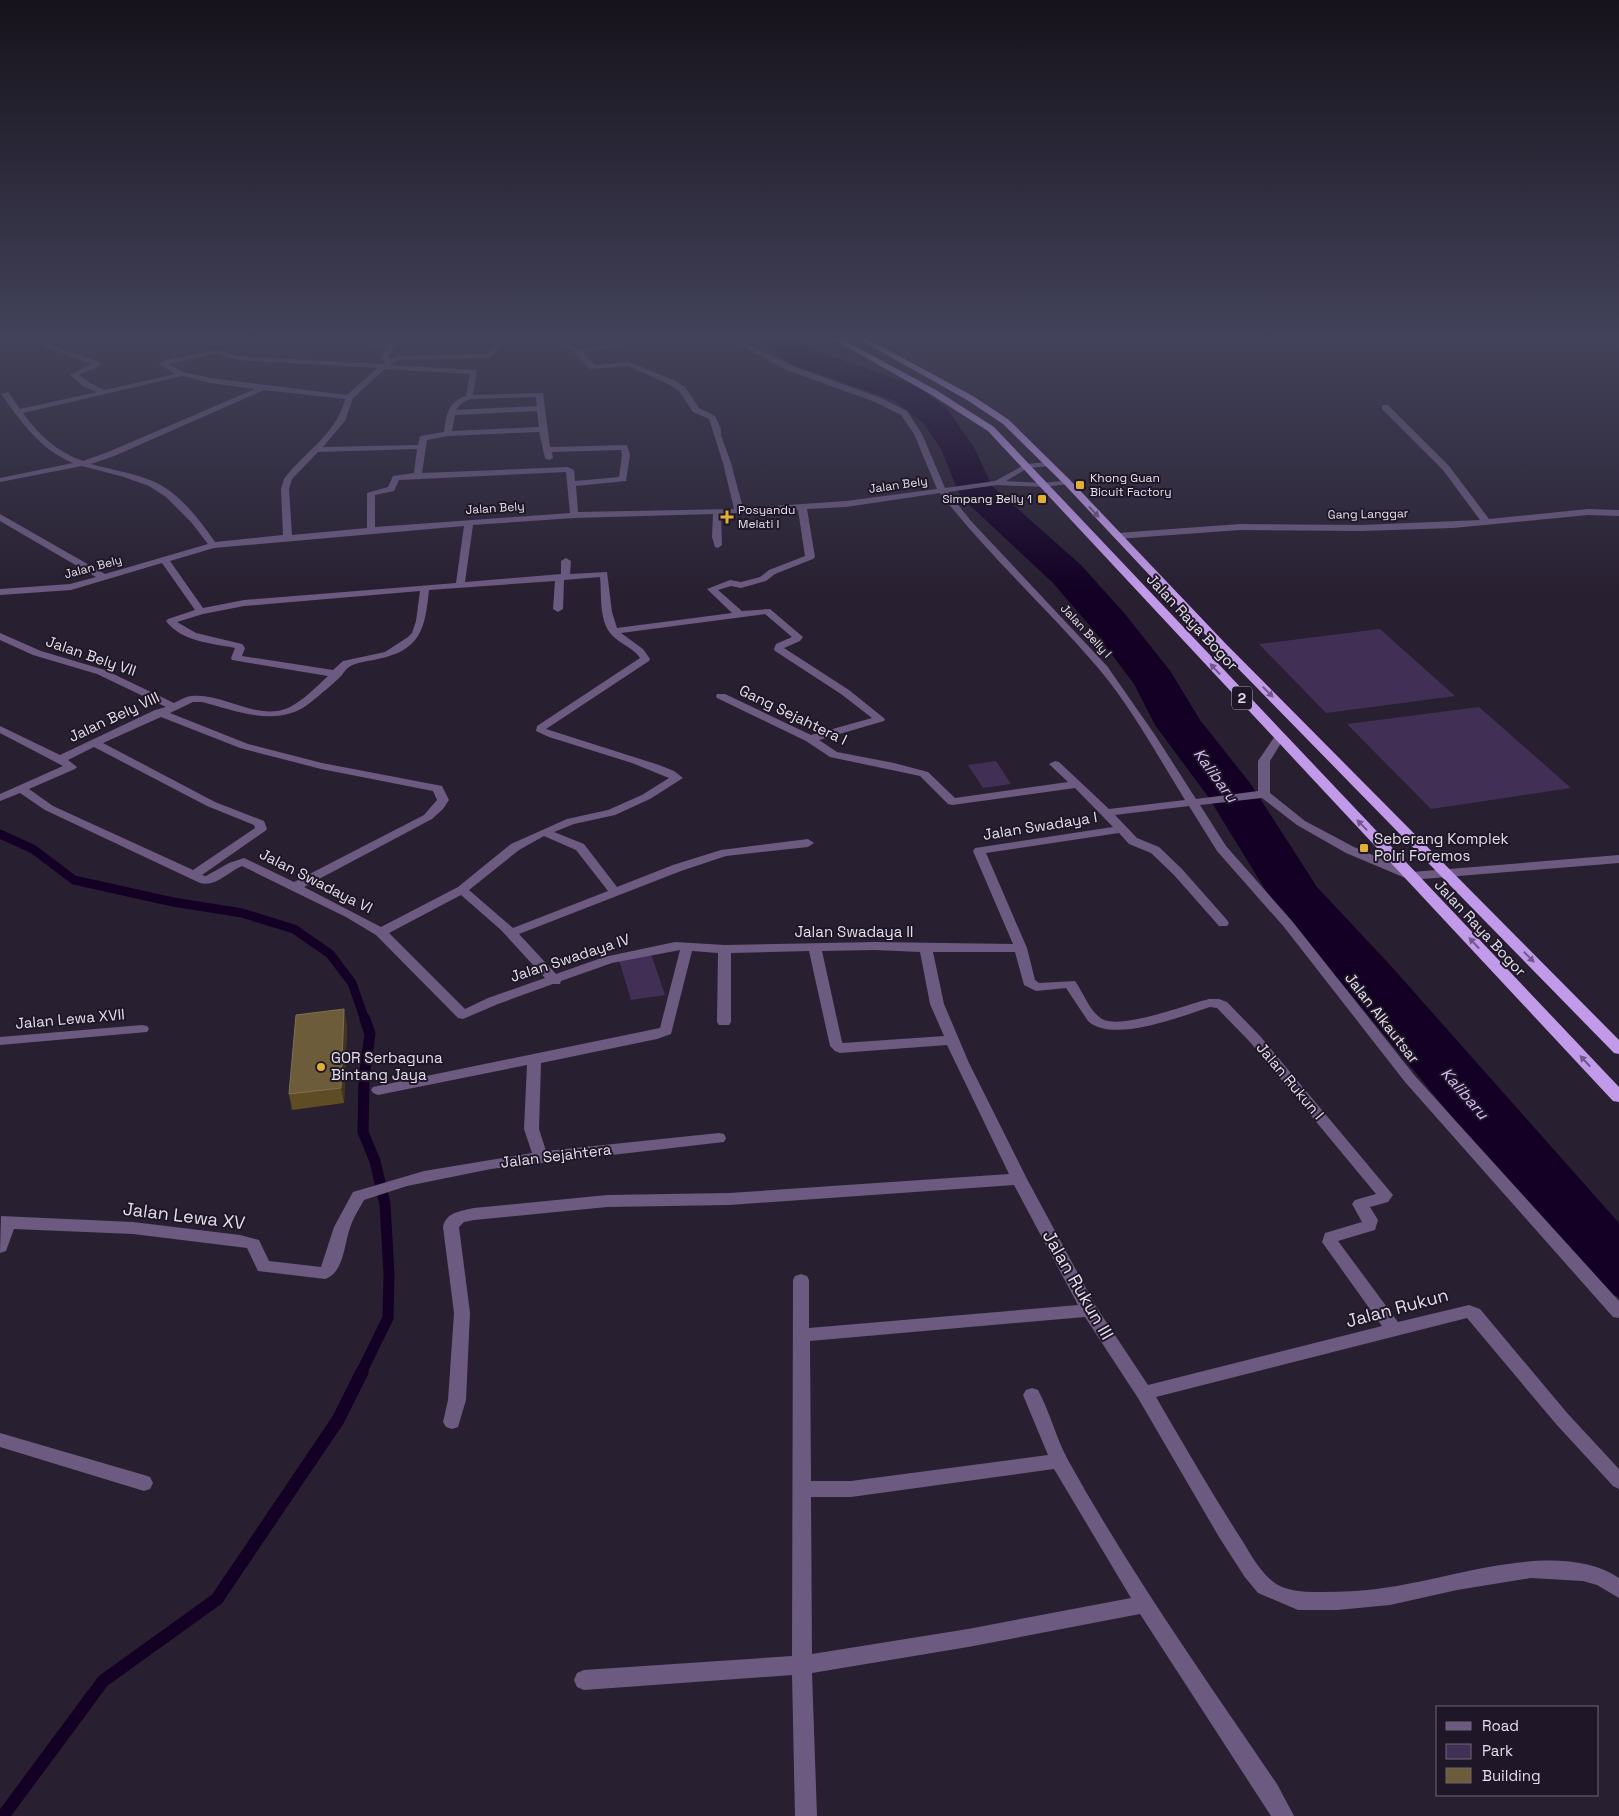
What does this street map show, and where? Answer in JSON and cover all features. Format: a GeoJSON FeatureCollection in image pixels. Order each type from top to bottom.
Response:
{"type":"FeatureCollection","features":[{"type":"Feature","properties":{"kind":"highway","name":"Jalan Raya Bogor"},"geometry":{"type":"LineString","coordinates":[[982,423],[1026,466],[1279,738],[1619,1097]]}},
{"type":"Feature","properties":{"kind":"highway","name":"Jalan Raya Bogor"},"geometry":{"type":"LineString","coordinates":[[1005,423],[1067,482],[1221,645],[1619,1049]]}},
{"type":"Feature","properties":{"kind":"street"},"geometry":{"type":"LineString","coordinates":[[28,423],[52,449],[82,464],[158,487],[196,521],[213,546]]}},
{"type":"Feature","properties":{"kind":"street"},"geometry":{"type":"LineString","coordinates":[[0,480],[82,464],[111,454],[183,423]]}},
{"type":"Feature","properties":{"kind":"street"},"geometry":{"type":"LineString","coordinates":[[288,538],[284,489],[293,472],[341,423]]}},
{"type":"Feature","properties":{"kind":"street"},"geometry":{"type":"LineString","coordinates":[[448,434],[450,423]]}},
{"type":"Feature","properties":{"kind":"street"},"geometry":{"type":"LineString","coordinates":[[543,423],[551,469]]}},
{"type":"Feature","properties":{"kind":"street"},"geometry":{"type":"LineString","coordinates":[[715,423],[718,429],[717,435],[727,463],[739,510]]}},
{"type":"Feature","properties":{"kind":"street","name":"Jalan Belly I"},"geometry":{"type":"LineString","coordinates":[[910,423],[918,434],[942,490],[968,522],[1103,668],[1150,735],[1192,802]]}},
{"type":"Feature","properties":{"kind":"street"},"geometry":{"type":"LineString","coordinates":[[1401,423],[1446,468],[1487,523]]}},
{"type":"Feature","properties":{"kind":"street"},"geometry":{"type":"LineString","coordinates":[[418,475],[423,438],[448,434],[543,429]]}},
{"type":"Feature","properties":{"kind":"street"},"geometry":{"type":"LineString","coordinates":[[315,450],[421,447]]}},
{"type":"Feature","properties":{"kind":"street"},"geometry":{"type":"LineString","coordinates":[[547,450],[624,447],[626,455],[623,480],[571,484]]}},
{"type":"Feature","properties":{"kind":"street","name":"Jalan Bely"},"geometry":{"type":"LineString","coordinates":[[996,483],[1026,466],[1048,464]]}},
{"type":"Feature","properties":{"kind":"street"},"geometry":{"type":"LineString","coordinates":[[371,530],[371,493],[391,490],[399,476],[551,469],[570,470],[574,515]]}},
{"type":"Feature","properties":{"kind":"street","name":"Jalan Bely"},"geometry":{"type":"LineString","coordinates":[[0,592],[71,587],[213,546],[288,538],[574,515],[802,507],[886,500],[996,483],[1043,485],[1067,482]]}},
{"type":"Feature","properties":{"kind":"street"},"geometry":{"type":"LineString","coordinates":[[740,615],[712,590],[713,588],[730,583],[741,585],[763,579],[772,572],[810,557],[802,507]]}},
{"type":"Feature","properties":{"kind":"street"},"geometry":{"type":"LineString","coordinates":[[717,511],[718,524],[715,537],[718,546]]}},
{"type":"Feature","properties":{"kind":"street","name":"Gang Langgar"},"geometry":{"type":"LineString","coordinates":[[1117,536],[1240,527],[1360,528],[1487,523],[1588,512],[1619,513]]}},
{"type":"Feature","properties":{"kind":"street"},"geometry":{"type":"LineString","coordinates":[[0,517],[42,543],[106,578]]}},
{"type":"Feature","properties":{"kind":"street"},"geometry":{"type":"LineString","coordinates":[[460,585],[469,522]]}},
{"type":"Feature","properties":{"kind":"street"},"geometry":{"type":"LineString","coordinates":[[164,559],[201,611]]}},
{"type":"Feature","properties":{"kind":"street"},"geometry":{"type":"LineString","coordinates":[[558,609],[566,561]]}},
{"type":"Feature","properties":{"kind":"street"},"geometry":{"type":"LineString","coordinates":[[381,932],[462,890],[515,848],[544,832],[571,821],[612,813],[646,797],[677,778],[675,775],[655,767],[541,731],[541,728],[645,659],[644,655],[614,631],[607,611],[604,574],[460,585],[298,598],[244,604],[201,611],[173,620],[172,623],[190,634],[238,646],[240,648],[236,658],[337,674],[347,663],[388,654],[411,639],[416,634],[422,621],[425,588]]}},
{"type":"Feature","properties":{"kind":"street"},"geometry":{"type":"LineString","coordinates":[[614,631],[768,611],[798,637],[780,646],[779,649],[880,718],[879,720],[850,729],[810,739]]}},
{"type":"Feature","properties":{"kind":"street","name":"Jalan Bely VII"},"geometry":{"type":"LineString","coordinates":[[0,636],[37,653],[101,672],[172,706]]}},
{"type":"Feature","properties":{"kind":"street","name":"Jalan Bely VIII"},"geometry":{"type":"LineString","coordinates":[[0,729],[60,759],[188,700],[199,698],[256,713],[282,713],[299,706],[337,674]]}},
{"type":"Feature","properties":{"kind":"street","name":"Gang Sejahtera I"},"geometry":{"type":"LineString","coordinates":[[721,696],[810,739],[834,755],[894,766],[924,774],[952,802],[1077,784]]}},
{"type":"Feature","properties":{"kind":"street"},"geometry":{"type":"LineString","coordinates":[[159,712],[244,746],[321,766],[438,788],[442,800],[439,807],[428,817],[294,887]]}},
{"type":"Feature","properties":{"kind":"street"},"geometry":{"type":"LineString","coordinates":[[1264,794],[1264,761],[1279,738]]}},
{"type":"Feature","properties":{"kind":"street"},"geometry":{"type":"LineString","coordinates":[[94,743],[211,804],[260,822],[261,829],[194,875]]}},
{"type":"Feature","properties":{"kind":"street"},"geometry":{"type":"LineString","coordinates":[[0,798],[71,768],[60,759]]}},
{"type":"Feature","properties":{"kind":"street"},"geometry":{"type":"LineString","coordinates":[[1055,764],[1133,841],[1155,850],[1178,872],[1222,923]]}},
{"type":"Feature","properties":{"kind":"street","name":"Jalan Swadaya VI"},"geometry":{"type":"LineString","coordinates":[[21,789],[49,808],[204,880],[211,880],[238,863],[244,862],[350,914],[381,932],[420,970],[460,1014],[467,1015]]}},
{"type":"Feature","properties":{"kind":"street"},"geometry":{"type":"LineString","coordinates":[[1105,813],[1264,794],[1301,823],[1350,850],[1410,876],[1619,859]]}},
{"type":"Feature","properties":{"kind":"street","name":"Jalan Alkautsar"},"geometry":{"type":"LineString","coordinates":[[1192,802],[1221,848],[1288,924],[1410,1079],[1619,1312]]}},
{"type":"Feature","properties":{"kind":"street","name":"Jalan Swadaya I"},"geometry":{"type":"LineString","coordinates":[[1021,948],[979,851],[1122,830]]}},
{"type":"Feature","properties":{"kind":"street"},"geometry":{"type":"LineString","coordinates":[[544,832],[580,847],[615,892]]}},
{"type":"Feature","properties":{"kind":"street"},"geometry":{"type":"LineString","coordinates":[[510,933],[677,868],[725,853],[808,843]]}},
{"type":"Feature","properties":{"kind":"street"},"geometry":{"type":"LineString","coordinates":[[462,890],[510,933],[555,981]]}},
{"type":"Feature","properties":{"kind":"street","name":"Jalan Swadaya IV"},"geometry":{"type":"LineString","coordinates":[[467,1015],[493,1001],[618,958],[675,946],[687,947]]}},
{"type":"Feature","properties":{"kind":"street","name":"Jalan Swadaya II"},"geometry":{"type":"LineString","coordinates":[[687,947],[724,949],[875,946],[1021,948]]}},
{"type":"Feature","properties":{"kind":"street"},"geometry":{"type":"LineString","coordinates":[[378,1090],[657,1035],[666,1031],[687,947]]}},
{"type":"Feature","properties":{"kind":"street"},"geometry":{"type":"LineString","coordinates":[[815,948],[835,1043],[840,1048],[952,1040]]}},
{"type":"Feature","properties":{"kind":"street","name":"Jalan Rukun III"},"geometry":{"type":"LineString","coordinates":[[926,948],[936,1004],[1019,1179],[1089,1310],[1144,1393],[1251,1570],[1265,1587],[1298,1601],[1337,1601],[1390,1596],[1531,1569],[1583,1572],[1603,1578],[1619,1589]]}},
{"type":"Feature","properties":{"kind":"street","name":"Jalan Rukun I"},"geometry":{"type":"LineString","coordinates":[[1021,948],[1026,973],[1032,985],[1036,987],[1070,984],[1096,1020],[1105,1026],[1125,1026],[1209,1003],[1219,1003],[1255,1039],[1385,1195],[1383,1198],[1360,1204],[1370,1220],[1369,1226],[1331,1237],[1330,1242],[1395,1331]]}},
{"type":"Feature","properties":{"kind":"street"},"geometry":{"type":"LineString","coordinates":[[724,949],[724,1022]]}},
{"type":"Feature","properties":{"kind":"street","name":"Jalan Lewa XVII"},"geometry":{"type":"LineString","coordinates":[[0,1041],[142,1029]]}},
{"type":"Feature","properties":{"kind":"street"},"geometry":{"type":"LineString","coordinates":[[536,1059],[534,1063],[536,1073],[533,1102],[533,1137],[541,1156]]}},
{"type":"Feature","properties":{"kind":"street","name":"Jalan Sejahtera"},"geometry":{"type":"LineString","coordinates":[[377,1189],[444,1172],[541,1156],[719,1138]]}},
{"type":"Feature","properties":{"kind":"street"},"geometry":{"type":"LineString","coordinates":[[452,1422],[457,1400],[462,1313],[452,1222],[460,1217],[606,1201],[728,1199],[1019,1179]]}},
{"type":"Feature","properties":{"kind":"street","name":"Jalan Lewa XV"},"geometry":{"type":"LineString","coordinates":[[4,1222],[132,1228],[240,1241],[253,1244],[264,1268],[321,1273],[329,1270],[342,1227],[358,1196],[377,1189]]}},
{"type":"Feature","properties":{"kind":"street"},"geometry":{"type":"LineString","coordinates":[[0,1248],[4,1222]]}},
{"type":"Feature","properties":{"kind":"street"},"geometry":{"type":"LineString","coordinates":[[801,1280],[801,1665],[806,1816]]}},
{"type":"Feature","properties":{"kind":"street"},"geometry":{"type":"LineString","coordinates":[[802,1335],[1089,1310]]}},
{"type":"Feature","properties":{"kind":"street","name":"Jalan Rukun"},"geometry":{"type":"LineString","coordinates":[[1144,1393],[1395,1331],[1462,1312],[1471,1312],[1562,1419],[1619,1481]]}},
{"type":"Feature","properties":{"kind":"street"},"geometry":{"type":"LineString","coordinates":[[1032,1395],[1059,1461],[1145,1604],[1283,1816]]}},
{"type":"Feature","properties":{"kind":"street"},"geometry":{"type":"LineString","coordinates":[[0,1440],[144,1483]]}},
{"type":"Feature","properties":{"kind":"street"},"geometry":{"type":"LineString","coordinates":[[801,1489],[851,1489],[1059,1461]]}},
{"type":"Feature","properties":{"kind":"street"},"geometry":{"type":"LineString","coordinates":[[584,1680],[801,1665],[968,1638],[1145,1604]]}},
{"type":"Feature","properties":{"kind":"green space"},"geometry":{"type":"Polygon","coordinates":[[[1380,629],[1455,696],[1326,713],[1259,644],[1380,629]]]}},
{"type":"Feature","properties":{"kind":"green space"},"geometry":{"type":"Polygon","coordinates":[[[1479,707],[1571,788],[1431,809],[1347,724],[1479,707]]]}},
{"type":"Feature","properties":{"kind":"green space"},"geometry":{"type":"Polygon","coordinates":[[[996,761],[1011,784],[983,788],[968,765],[996,761]]]}},
{"type":"Feature","properties":{"kind":"green space"},"geometry":{"type":"Polygon","coordinates":[[[651,954],[665,995],[631,1000],[619,960],[651,954]]]}},
{"type":"Feature","properties":{"kind":"building","name":"GOR Serbaguna Bintang Jaya"},"geometry":{"type":"Polygon","coordinates":[[[344,1009],[341,1088],[289,1094],[296,1015],[344,1009]]]}},
{"type":"Feature","properties":{"kind":"waterway","name":"Kalibaru"},"geometry":{"type":"LineString","coordinates":[[940,423],[958,449],[976,491],[1067,574],[1110,623],[1155,682],[1179,725],[1232,794],[1296,897],[1370,979],[1619,1270]]}},
{"type":"Feature","properties":{"kind":"waterway"},"geometry":{"type":"LineString","coordinates":[[0,834],[33,849],[74,880],[173,902],[242,913],[294,929],[330,954],[352,983],[365,1020]]}},
{"type":"Feature","properties":{"kind":"waterway"},"geometry":{"type":"LineString","coordinates":[[361,1373],[388,1318],[389,1274],[385,1204],[375,1161],[363,1132],[364,1077],[370,1034],[365,1019]]}},
{"type":"Feature","properties":{"kind":"waterway"},"geometry":{"type":"LineString","coordinates":[[3,1816],[103,1681],[217,1599],[338,1420],[362,1372]]}},
{"type":"Feature","properties":{"kind":"place","name":"Khong Guan Bicuit Factory"},"geometry":{"type":"Point","coordinates":[1080,485]}},
{"type":"Feature","properties":{"kind":"place","name":"Simpang Belly 1"},"geometry":{"type":"Point","coordinates":[1042,499]}},
{"type":"Feature","properties":{"kind":"place","name":"Posyandu Melati I"},"geometry":{"type":"Point","coordinates":[727,517]}},
{"type":"Feature","properties":{"kind":"place","name":"Seberang Komplek Polri Foremos"},"geometry":{"type":"Point","coordinates":[1364,848]}},
{"type":"Feature","properties":{"kind":"place","name":"GOR Serbaguna Bintang Jaya"},"geometry":{"type":"Point","coordinates":[321,1067]}}]}
